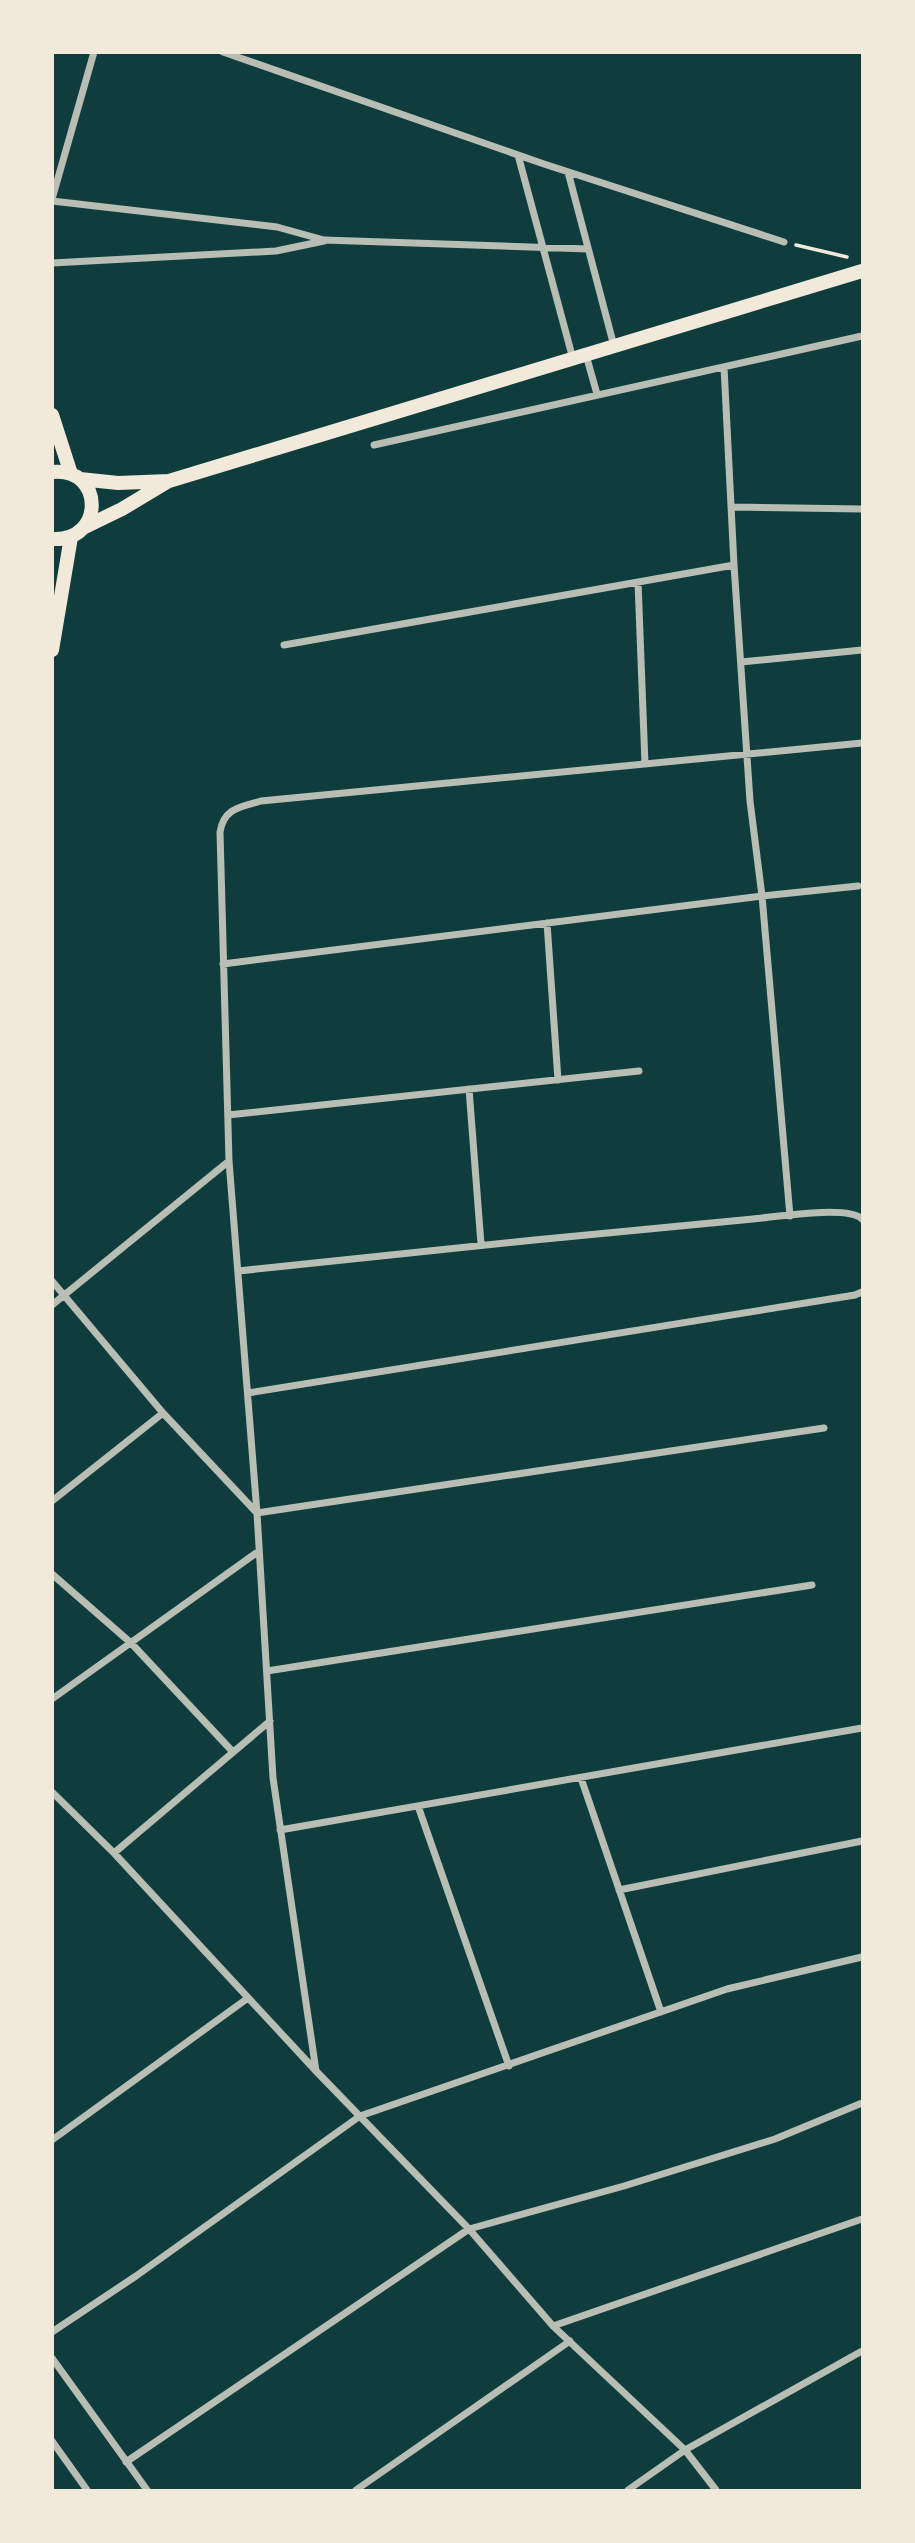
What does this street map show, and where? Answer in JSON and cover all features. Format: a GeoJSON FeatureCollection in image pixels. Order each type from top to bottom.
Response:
{"type":"FeatureCollection","features":[{"type":"Feature","properties":{"kind":"main road"},"geometry":{"type":"LineString","coordinates":[[52,472],[118,483],[169,481],[863,271]]}},
{"type":"Feature","properties":{"kind":"main road"},"geometry":{"type":"LineString","coordinates":[[52,415],[75,476],[87,486],[93,507],[85,527]]}},
{"type":"Feature","properties":{"kind":"main road"},"geometry":{"type":"LineString","coordinates":[[52,539],[71,537],[169,481]]}},
{"type":"Feature","properties":{"kind":"main road"},"geometry":{"type":"LineString","coordinates":[[52,650],[71,537]]}},
{"type":"Feature","properties":{"kind":"street"},"geometry":{"type":"LineString","coordinates":[[94,52],[52,200],[277,227],[324,240],[588,249]]}},
{"type":"Feature","properties":{"kind":"street"},"geometry":{"type":"LineString","coordinates":[[223,52],[518,155],[784,243]]}},
{"type":"Feature","properties":{"kind":"street"},"geometry":{"type":"LineString","coordinates":[[518,155],[543,249],[580,357],[597,394]]}},
{"type":"Feature","properties":{"kind":"street"},"geometry":{"type":"LineString","coordinates":[[568,172],[614,346]]}},
{"type":"Feature","properties":{"kind":"street"},"geometry":{"type":"LineString","coordinates":[[52,263],[276,251],[324,240]]}},
{"type":"Feature","properties":{"kind":"street"},"geometry":{"type":"LineString","coordinates":[[374,445],[863,336]]}},
{"type":"Feature","properties":{"kind":"street"},"geometry":{"type":"LineString","coordinates":[[724,366],[750,802],[762,896],[790,1216]]}},
{"type":"Feature","properties":{"kind":"street"},"geometry":{"type":"LineString","coordinates":[[732,508],[863,509]]}},
{"type":"Feature","properties":{"kind":"street"},"geometry":{"type":"LineString","coordinates":[[284,645],[734,565]]}},
{"type":"Feature","properties":{"kind":"street"},"geometry":{"type":"LineString","coordinates":[[638,582],[645,764]]}},
{"type":"Feature","properties":{"kind":"street"},"geometry":{"type":"LineString","coordinates":[[741,662],[863,650]]}},
{"type":"Feature","properties":{"kind":"street"},"geometry":{"type":"LineString","coordinates":[[316,2070],[273,1778],[260,1550],[229,1161],[220,832],[222,820],[228,813],[261,801],[863,743]]}},
{"type":"Feature","properties":{"kind":"street"},"geometry":{"type":"LineString","coordinates":[[223,964],[858,886]]}},
{"type":"Feature","properties":{"kind":"street"},"geometry":{"type":"LineString","coordinates":[[547,923],[558,1080]]}},
{"type":"Feature","properties":{"kind":"street"},"geometry":{"type":"LineString","coordinates":[[228,1115],[639,1071]]}},
{"type":"Feature","properties":{"kind":"street"},"geometry":{"type":"LineString","coordinates":[[468,1089],[481,1244]]}},
{"type":"Feature","properties":{"kind":"street"},"geometry":{"type":"LineString","coordinates":[[52,1305],[229,1161]]}},
{"type":"Feature","properties":{"kind":"street"},"geometry":{"type":"LineString","coordinates":[[238,1271],[481,1244],[790,1216],[845,1213],[863,1219]]}},
{"type":"Feature","properties":{"kind":"street"},"geometry":{"type":"LineString","coordinates":[[52,1281],[163,1413],[257,1513]]}},
{"type":"Feature","properties":{"kind":"street"},"geometry":{"type":"LineString","coordinates":[[248,1393],[859,1293]]}},
{"type":"Feature","properties":{"kind":"street"},"geometry":{"type":"LineString","coordinates":[[52,1501],[163,1413]]}},
{"type":"Feature","properties":{"kind":"street"},"geometry":{"type":"LineString","coordinates":[[257,1513],[824,1428]]}},
{"type":"Feature","properties":{"kind":"street"},"geometry":{"type":"LineString","coordinates":[[52,1699],[260,1550]]}},
{"type":"Feature","properties":{"kind":"street"},"geometry":{"type":"LineString","coordinates":[[52,1574],[131,1643],[233,1752]]}},
{"type":"Feature","properties":{"kind":"street"},"geometry":{"type":"LineString","coordinates":[[267,1671],[812,1585]]}},
{"type":"Feature","properties":{"kind":"street"},"geometry":{"type":"LineString","coordinates":[[114,1853],[270,1721]]}},
{"type":"Feature","properties":{"kind":"street"},"geometry":{"type":"LineString","coordinates":[[280,1830],[863,1728]]}},
{"type":"Feature","properties":{"kind":"street"},"geometry":{"type":"LineString","coordinates":[[581,1777],[661,2012]]}},
{"type":"Feature","properties":{"kind":"street"},"geometry":{"type":"LineString","coordinates":[[52,1792],[114,1853],[248,1998],[469,2229],[554,2326],[685,2450],[716,2490]]}},
{"type":"Feature","properties":{"kind":"street"},"geometry":{"type":"LineString","coordinates":[[418,1806],[509,2066]]}},
{"type":"Feature","properties":{"kind":"street"},"geometry":{"type":"LineString","coordinates":[[619,1890],[863,1842]]}},
{"type":"Feature","properties":{"kind":"street"},"geometry":{"type":"LineString","coordinates":[[52,2332],[136,2276],[360,2116],[727,1989],[863,1957]]}},
{"type":"Feature","properties":{"kind":"street"},"geometry":{"type":"LineString","coordinates":[[52,2140],[248,1998]]}},
{"type":"Feature","properties":{"kind":"street"},"geometry":{"type":"LineString","coordinates":[[127,2462],[469,2229],[624,2186],[775,2139],[863,2103]]}},
{"type":"Feature","properties":{"kind":"street"},"geometry":{"type":"LineString","coordinates":[[554,2326],[863,2219]]}},
{"type":"Feature","properties":{"kind":"street"},"geometry":{"type":"LineString","coordinates":[[356,2490],[570,2341]]}},
{"type":"Feature","properties":{"kind":"street"},"geometry":{"type":"LineString","coordinates":[[628,2490],[685,2450],[863,2351]]}},
{"type":"Feature","properties":{"kind":"street"},"geometry":{"type":"LineString","coordinates":[[52,2358],[146,2490]]}},
{"type":"Feature","properties":{"kind":"street"},"geometry":{"type":"LineString","coordinates":[[52,2441],[87,2490]]}},
{"type":"Feature","properties":{"kind":"path"},"geometry":{"type":"LineString","coordinates":[[784,243],[849,258]]}}]}
